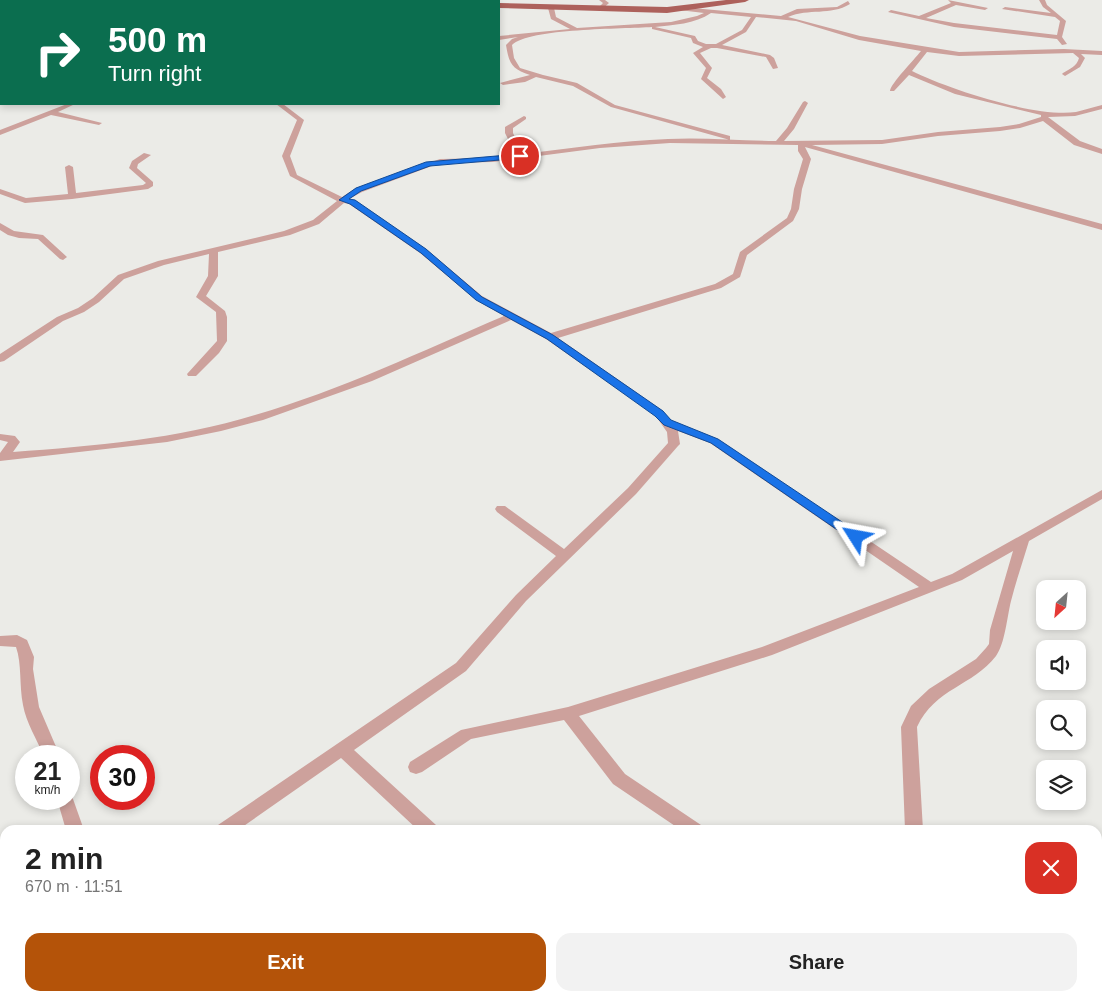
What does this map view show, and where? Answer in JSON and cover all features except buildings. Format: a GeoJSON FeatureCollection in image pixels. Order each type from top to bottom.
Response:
{"type":"FeatureCollection","features":[{"type":"Feature","properties":{"kind":"main road"},"geometry":{"type":"LineString","coordinates":[[500,6],[551,8],[601,4],[682,9],[745,0]]}},
{"type":"Feature","properties":{"kind":"street"},"geometry":{"type":"LineString","coordinates":[[1042,0],[1045,6],[1064,23],[1059,37]]}},
{"type":"Feature","properties":{"kind":"street"},"geometry":{"type":"LineString","coordinates":[[920,18],[953,2],[985,8]]}},
{"type":"Feature","properties":{"kind":"street"},"geometry":{"type":"LineString","coordinates":[[783,17],[797,11],[838,9],[848,4]]}},
{"type":"Feature","properties":{"kind":"street"},"geometry":{"type":"LineString","coordinates":[[551,8],[553,18],[576,30]]}},
{"type":"Feature","properties":{"kind":"street"},"geometry":{"type":"LineString","coordinates":[[682,9],[783,17],[810,22],[889,45],[959,54],[1064,51],[1102,53]]}},
{"type":"Feature","properties":{"kind":"street"},"geometry":{"type":"LineString","coordinates":[[1006,9],[1058,16]]}},
{"type":"Feature","properties":{"kind":"street"},"geometry":{"type":"LineString","coordinates":[[500,38],[576,30],[649,26],[692,19],[704,16],[710,11]]}},
{"type":"Feature","properties":{"kind":"street"},"geometry":{"type":"LineString","coordinates":[[891,12],[954,25],[1059,37],[1066,46],[1064,51]]}},
{"type":"Feature","properties":{"kind":"street"},"geometry":{"type":"LineString","coordinates":[[723,97],[719,90],[704,79],[709,68],[696,53],[744,30],[755,14]]}},
{"type":"Feature","properties":{"kind":"street"},"geometry":{"type":"LineString","coordinates":[[649,26],[696,38],[695,42],[768,56],[771,58],[775,68]]}},
{"type":"Feature","properties":{"kind":"street"},"geometry":{"type":"LineString","coordinates":[[539,33],[514,40],[509,45],[511,58],[518,69],[575,84],[613,106],[638,114],[752,143]]}},
{"type":"Feature","properties":{"kind":"street"},"geometry":{"type":"LineString","coordinates":[[892,90],[925,50]]}},
{"type":"Feature","properties":{"kind":"street"},"geometry":{"type":"LineString","coordinates":[[1065,74],[1078,67],[1082,60],[1080,55],[1074,51]]}},
{"type":"Feature","properties":{"kind":"street"},"geometry":{"type":"LineString","coordinates":[[908,72],[948,89],[1045,116],[1077,143],[1102,152]]}},
{"type":"Feature","properties":{"kind":"street"},"geometry":{"type":"LineString","coordinates":[[503,83],[525,80],[535,75]]}},
{"type":"Feature","properties":{"kind":"street"},"geometry":{"type":"LineString","coordinates":[[778,143],[790,129],[806,102]]}},
{"type":"Feature","properties":{"kind":"street"},"geometry":{"type":"LineString","coordinates":[[0,133],[70,105]]}},
{"type":"Feature","properties":{"kind":"street"},"geometry":{"type":"LineString","coordinates":[[231,825],[461,666],[521,598],[632,490],[674,444],[673,432],[668,423],[659,414],[550,337],[479,298],[424,251],[362,208],[294,176],[286,156],[301,120],[281,105]]}},
{"type":"Feature","properties":{"kind":"street"},"geometry":{"type":"LineString","coordinates":[[0,359],[60,319],[81,310],[96,300],[122,277],[161,263],[303,228],[329,213],[342,200],[359,190],[429,164],[520,156],[600,146],[670,141],[752,143],[882,142],[1020,126],[1045,116],[1075,114],[1102,107]]}},
{"type":"Feature","properties":{"kind":"street"},"geometry":{"type":"LineString","coordinates":[[52,113],[99,124]]}},
{"type":"Feature","properties":{"kind":"street"},"geometry":{"type":"LineString","coordinates":[[520,156],[509,133],[509,127],[524,118]]}},
{"type":"Feature","properties":{"kind":"street"},"geometry":{"type":"LineString","coordinates":[[802,143],[1102,227]]}},
{"type":"Feature","properties":{"kind":"street"},"geometry":{"type":"LineString","coordinates":[[550,337],[655,306],[732,280],[741,271],[743,254],[790,219],[795,209],[798,189],[807,159],[802,151],[802,143]]}},
{"type":"Feature","properties":{"kind":"street"},"geometry":{"type":"LineString","coordinates":[[0,191],[25,201],[72,197],[148,186],[149,182],[133,168],[134,163],[147,155]]}},
{"type":"Feature","properties":{"kind":"street"},"geometry":{"type":"LineString","coordinates":[[69,167],[72,197]]}},
{"type":"Feature","properties":{"kind":"street"},"geometry":{"type":"LineString","coordinates":[[0,226],[11,233],[40,237],[63,257]]}},
{"type":"Feature","properties":{"kind":"street"},"geometry":{"type":"LineString","coordinates":[[192,374],[215,351],[222,341],[222,317],[220,311],[201,297],[213,276],[214,250]]}},
{"type":"Feature","properties":{"kind":"street"},"geometry":{"type":"LineString","coordinates":[[2,458],[114,446],[214,429],[245,421],[338,390],[511,316]]}},
{"type":"Feature","properties":{"kind":"street"},"geometry":{"type":"LineString","coordinates":[[668,423],[714,441],[930,588]]}},
{"type":"Feature","properties":{"kind":"street"},"geometry":{"type":"LineString","coordinates":[[0,437],[11,438],[14,442],[2,458]]}},
{"type":"Feature","properties":{"kind":"street"},"geometry":{"type":"LineString","coordinates":[[416,767],[454,740],[467,734],[568,713],[767,651],[930,588],[957,577],[1102,494]]}},
{"type":"Feature","properties":{"kind":"street"},"geometry":{"type":"LineString","coordinates":[[502,508],[564,556]]}},
{"type":"Feature","properties":{"kind":"street"},"geometry":{"type":"LineString","coordinates":[[914,825],[909,727],[917,710],[934,693],[981,662],[996,644],[997,630],[1008,587],[1023,540]]}},
{"type":"Feature","properties":{"kind":"street"},"geometry":{"type":"LineString","coordinates":[[0,641],[17,640],[22,644],[27,658],[26,669],[30,707],[47,745]]}},
{"type":"Feature","properties":{"kind":"street"},"geometry":{"type":"LineString","coordinates":[[568,713],[619,779],[688,825]]}},
{"type":"Feature","properties":{"kind":"street"},"geometry":{"type":"LineString","coordinates":[[342,749],[425,825]]}},
{"type":"Feature","properties":{"kind":"street"},"geometry":{"type":"LineString","coordinates":[[69,810],[73,825]]}},
{"type":"Feature","properties":{"kind":"route"},"geometry":{"type":"LineString","coordinates":[[520,156],[493,160],[440,161],[359,190],[342,200],[352,202],[362,208],[424,251],[479,298],[550,337],[659,414],[668,423],[714,441],[856,537]]}}]}
